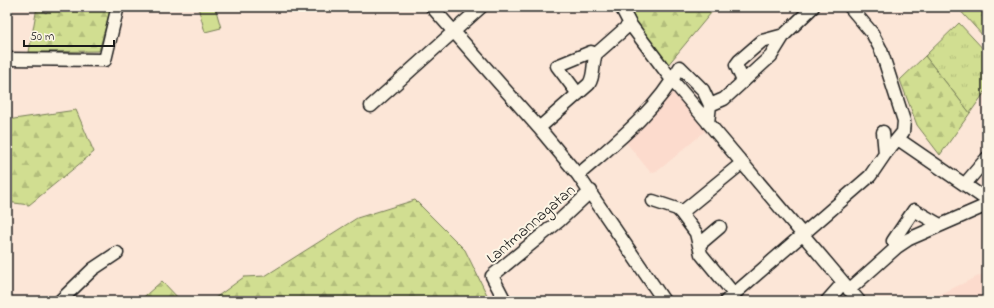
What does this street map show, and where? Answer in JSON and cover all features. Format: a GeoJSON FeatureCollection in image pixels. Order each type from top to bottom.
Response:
{"type":"FeatureCollection","features":[{"type":"Feature","properties":{"kind":"street"},"geometry":{"type":"LineString","coordinates":[[7,59],[105,60],[117,10],[116,7]]}},
{"type":"Feature","properties":{"kind":"street","name":"Lantmannagatan"},"geometry":{"type":"LineString","coordinates":[[432,7],[539,128],[591,191],[664,301]]}},
{"type":"Feature","properties":{"kind":"street"},"geometry":{"type":"LineString","coordinates":[[371,106],[481,7]]}},
{"type":"Feature","properties":{"kind":"street"},"geometry":{"type":"LineString","coordinates":[[621,7],[630,24],[672,80],[859,301]]}},
{"type":"Feature","properties":{"kind":"street"},"geometry":{"type":"LineString","coordinates":[[708,123],[710,105],[724,99],[743,82],[770,56],[784,35],[813,7]]}},
{"type":"Feature","properties":{"kind":"street"},"geometry":{"type":"LineString","coordinates":[[654,201],[678,209],[696,233],[700,244],[701,254],[730,297],[803,236],[870,176],[885,154],[903,132],[904,121],[881,50],[872,33],[850,7]]}},
{"type":"Feature","properties":{"kind":"street"},"geometry":{"type":"LineString","coordinates":[[539,128],[578,94],[593,78],[596,54],[630,24]]}},
{"type":"Feature","properties":{"kind":"street"},"geometry":{"type":"LineString","coordinates":[[743,82],[736,65],[739,60],[762,41],[784,35]]}},
{"type":"Feature","properties":{"kind":"street"},"geometry":{"type":"LineString","coordinates":[[578,94],[557,66],[591,52],[596,54]]}},
{"type":"Feature","properties":{"kind":"street","name":"Lantmannagatan"},"geometry":{"type":"LineString","coordinates":[[578,175],[620,141],[672,80],[680,67],[703,90],[710,105]]}},
{"type":"Feature","properties":{"kind":"street"},"geometry":{"type":"LineString","coordinates":[[883,132],[885,154]]}},
{"type":"Feature","properties":{"kind":"street"},"geometry":{"type":"LineString","coordinates":[[898,139],[987,200]]}},
{"type":"Feature","properties":{"kind":"street"},"geometry":{"type":"LineString","coordinates":[[965,184],[987,158]]}},
{"type":"Feature","properties":{"kind":"street"},"geometry":{"type":"LineString","coordinates":[[681,213],[742,163]]}},
{"type":"Feature","properties":{"kind":"street","name":"Lantmannagatan"},"geometry":{"type":"LineString","coordinates":[[505,301],[492,276],[559,221],[591,191]]}},
{"type":"Feature","properties":{"kind":"street"},"geometry":{"type":"LineString","coordinates":[[827,301],[909,239],[987,204]]}},
{"type":"Feature","properties":{"kind":"street"},"geometry":{"type":"LineString","coordinates":[[897,247],[893,241],[914,210],[940,225]]}},
{"type":"Feature","properties":{"kind":"street"},"geometry":{"type":"LineString","coordinates":[[700,244],[720,227]]}},
{"type":"Feature","properties":{"kind":"street"},"geometry":{"type":"LineString","coordinates":[[60,301],[93,270],[117,253]]}},
{"type":"Feature","properties":{"kind":"shaded area"},"geometry":{"type":"Polygon","coordinates":[[[675,87],[709,128],[659,170],[651,173],[625,141],[675,87]]]}},
{"type":"Feature","properties":{"kind":"shaded area"},"geometry":{"type":"Polygon","coordinates":[[[987,272],[987,301],[927,301],[928,300],[987,272]]]}},
{"type":"Feature","properties":{"kind":"green space"},"geometry":{"type":"Polygon","coordinates":[[[37,7],[46,13],[52,7],[108,7],[110,11],[99,51],[29,52],[37,7]]]}},
{"type":"Feature","properties":{"kind":"green space"},"geometry":{"type":"Polygon","coordinates":[[[198,7],[215,7],[221,28],[205,32],[198,7]]]}},
{"type":"Feature","properties":{"kind":"green space"},"geometry":{"type":"Polygon","coordinates":[[[621,7],[716,7],[662,72],[621,7]]]}},
{"type":"Feature","properties":{"kind":"green space"},"geometry":{"type":"Polygon","coordinates":[[[957,7],[987,7],[987,40],[984,37],[957,7]]]}},
{"type":"Feature","properties":{"kind":"green space"},"geometry":{"type":"Polygon","coordinates":[[[959,23],[987,53],[987,89],[970,113],[925,56],[959,23]]]}},
{"type":"Feature","properties":{"kind":"green space"},"geometry":{"type":"Polygon","coordinates":[[[925,56],[970,113],[940,155],[917,125],[900,80],[925,56]]]}},
{"type":"Feature","properties":{"kind":"green space"},"geometry":{"type":"Polygon","coordinates":[[[76,110],[94,152],[29,205],[7,202],[7,120],[76,110]]]}},
{"type":"Feature","properties":{"kind":"green space"},"geometry":{"type":"Polygon","coordinates":[[[415,200],[465,250],[490,301],[211,301],[244,277],[265,276],[357,218],[415,200]]]}},
{"type":"Feature","properties":{"kind":"green space"},"geometry":{"type":"Polygon","coordinates":[[[162,281],[181,301],[139,301],[162,281]]]}}]}
